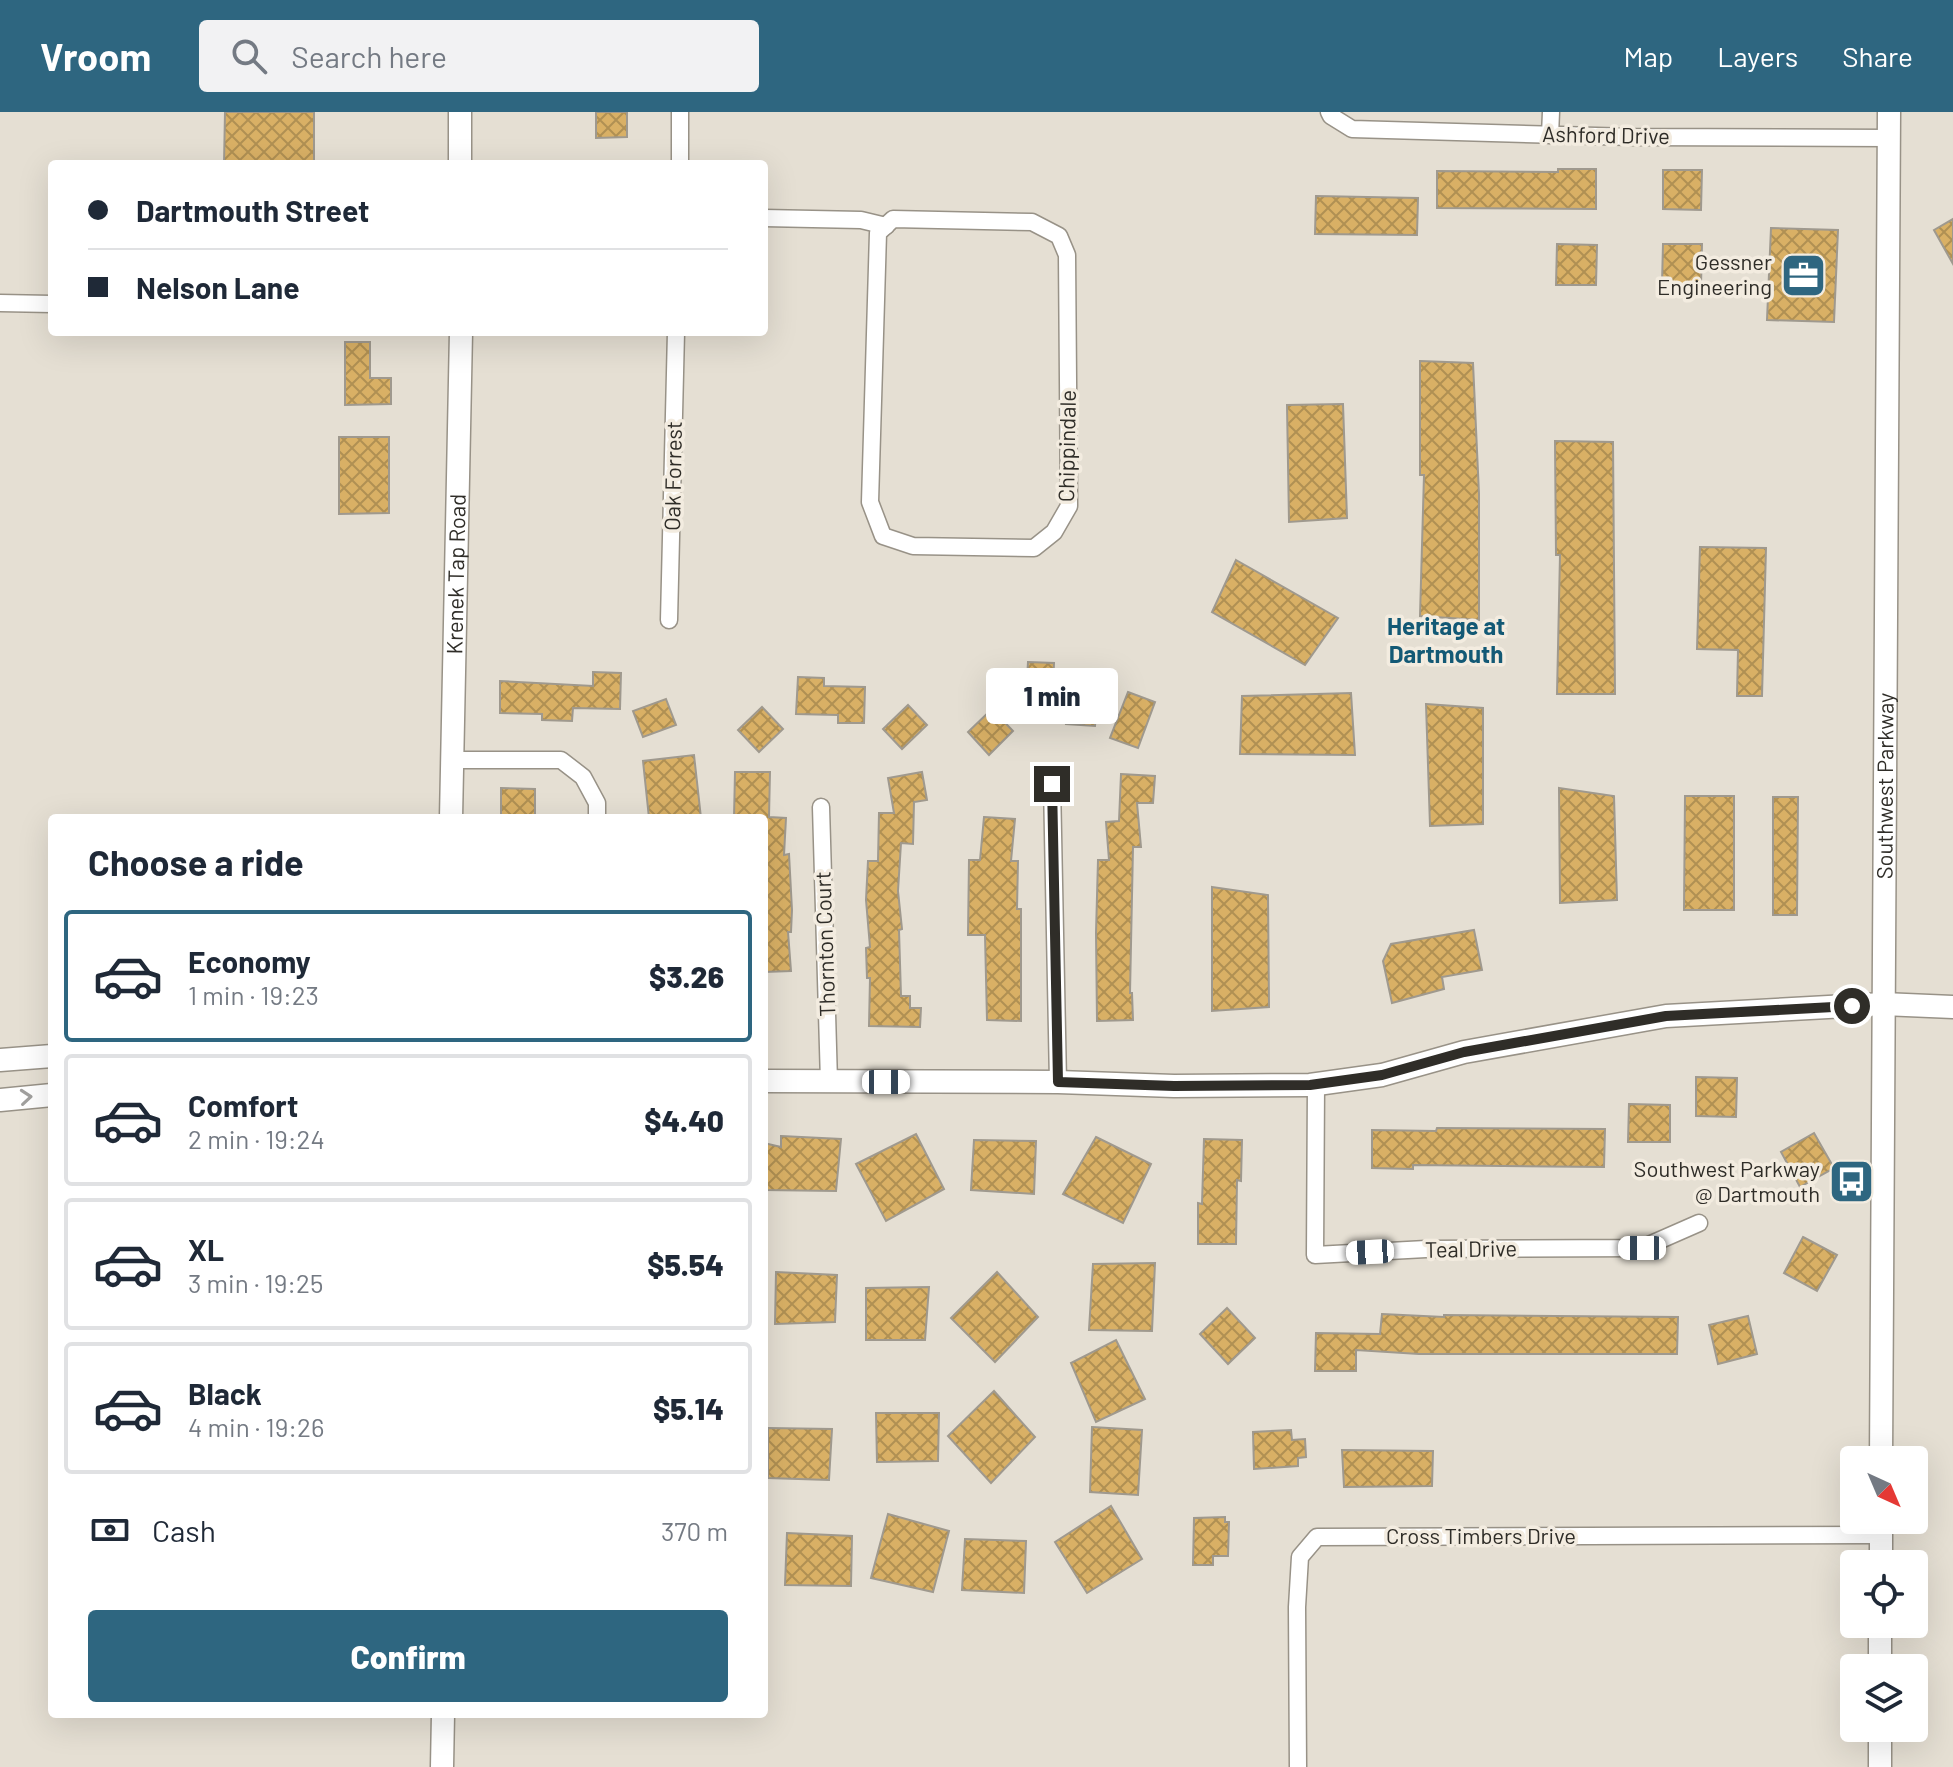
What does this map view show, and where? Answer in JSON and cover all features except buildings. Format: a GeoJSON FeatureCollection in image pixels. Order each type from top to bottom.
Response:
{"type":"FeatureCollection","features":[{"type":"Feature","properties":{"kind":"street"},"geometry":{"type":"LineString","coordinates":[[460,112],[460,160]]}},
{"type":"Feature","properties":{"kind":"street"},"geometry":{"type":"LineString","coordinates":[[680,112],[680,160]]}},
{"type":"Feature","properties":{"kind":"street","name":"Ashford Drive"},"geometry":{"type":"LineString","coordinates":[[1329,112],[1352,129],[1633,137],[1889,138]]}},
{"type":"Feature","properties":{"kind":"street"},"geometry":{"type":"LineString","coordinates":[[1550,135],[1551,112]]}},
{"type":"Feature","properties":{"kind":"street","name":"Southwest Parkway"},"geometry":{"type":"LineString","coordinates":[[1881,1446],[1889,112]]}},
{"type":"Feature","properties":{"kind":"street","name":"Chippindale"},"geometry":{"type":"LineString","coordinates":[[768,218],[861,220],[886,226]]}},
{"type":"Feature","properties":{"kind":"street","name":"Chippindale"},"geometry":{"type":"LineString","coordinates":[[893,219],[1032,222],[1059,236],[1067,255],[1069,506],[1054,532],[1034,548],[913,546],[883,536],[870,502],[875,283],[878,233],[886,226],[893,219]]}},
{"type":"Feature","properties":{"kind":"street"},"geometry":{"type":"LineString","coordinates":[[0,303],[48,304]]}},
{"type":"Feature","properties":{"kind":"street","name":"Krenek Tap Road"},"geometry":{"type":"LineString","coordinates":[[451,814],[461,336]]}},
{"type":"Feature","properties":{"kind":"street","name":"Oak Forrest"},"geometry":{"type":"LineString","coordinates":[[669,620],[676,336]]}},
{"type":"Feature","properties":{"kind":"street"},"geometry":{"type":"LineString","coordinates":[[452,760],[561,760],[583,777],[597,803],[597,814]]}},
{"type":"Feature","properties":{"kind":"street"},"geometry":{"type":"LineString","coordinates":[[1052,784],[1058,1082]]}},
{"type":"Feature","properties":{"kind":"street","name":"Thornton Court"},"geometry":{"type":"LineString","coordinates":[[821,807],[829,1082]]}},
{"type":"Feature","properties":{"kind":"street"},"geometry":{"type":"LineString","coordinates":[[768,1081],[1058,1082],[1174,1086],[1316,1084],[1382,1075],[1464,1052],[1666,1016],[1883,1004],[1953,1007]]}},
{"type":"Feature","properties":{"kind":"street"},"geometry":{"type":"LineString","coordinates":[[0,1060],[48,1056]]}},
{"type":"Feature","properties":{"kind":"street","name":"Teal Drive"},"geometry":{"type":"LineString","coordinates":[[1316,1084],[1315,1255],[1426,1249],[1642,1248],[1699,1223]]}},
{"type":"Feature","properties":{"kind":"street"},"geometry":{"type":"LineString","coordinates":[[0,1100],[48,1095]]}},
{"type":"Feature","properties":{"kind":"street","name":"Cross Timbers Drive"},"geometry":{"type":"LineString","coordinates":[[1298,1767],[1297,1607],[1300,1557],[1317,1537],[1840,1529]]}},
{"type":"Feature","properties":{"kind":"street"},"geometry":{"type":"LineString","coordinates":[[442,1767],[443,1718]]}},
{"type":"Feature","properties":{"kind":"street"},"geometry":{"type":"LineString","coordinates":[[1880,1742],[1880,1767]]}},
{"type":"Feature","properties":{"kind":"place","name":"Gessner Engineering"},"geometry":{"type":"Point","coordinates":[1803,275]}},
{"type":"Feature","properties":{"kind":"place","name":"Southwest Parkway @ Dartmouth"},"geometry":{"type":"Point","coordinates":[1851,1182]}},
{"type":"Feature","properties":{"kind":"district","name":"Heritage at Dartmouth"},"geometry":{"type":"Point","coordinates":[1446,641]}},
{"type":"Feature","properties":{"kind":"route"},"geometry":{"type":"LineString","coordinates":[[1052,784],[1058,1082],[1174,1086],[1310,1085],[1382,1075],[1464,1052],[1666,1016],[1852,1006]]}}]}
